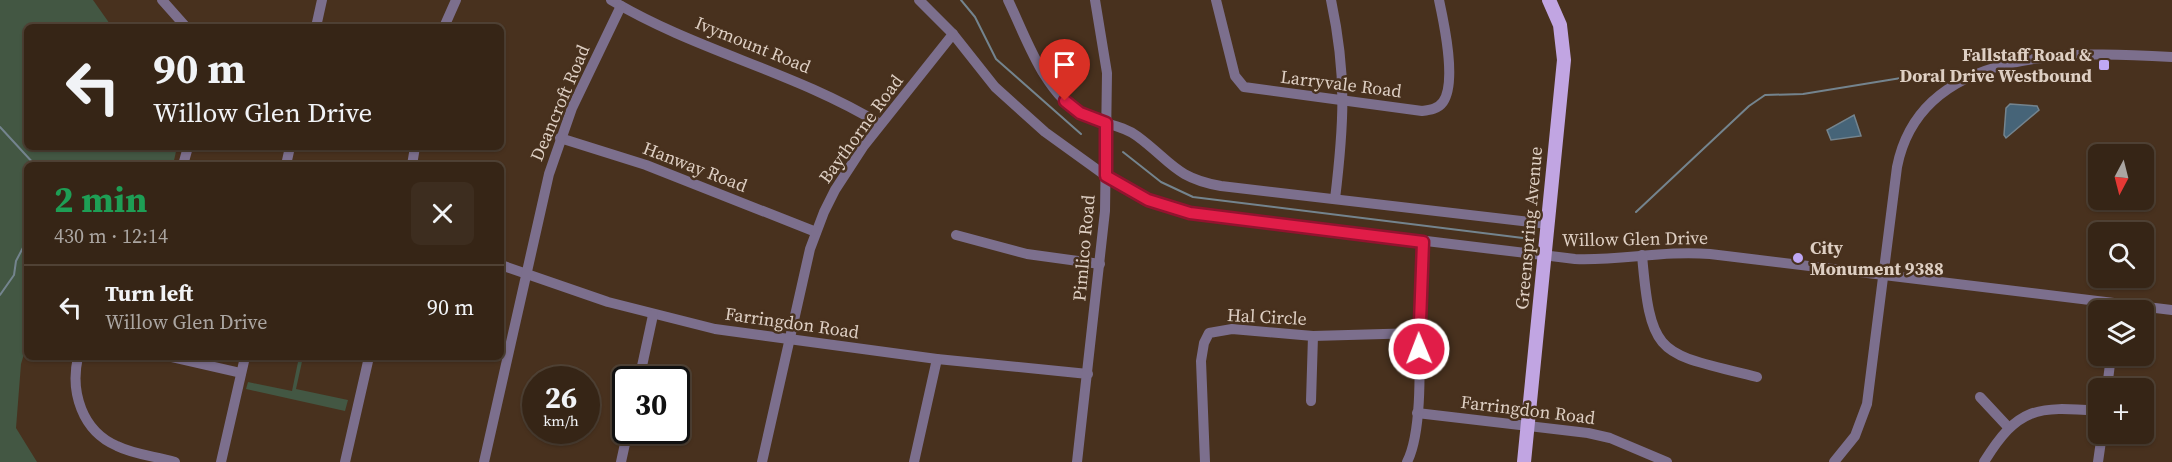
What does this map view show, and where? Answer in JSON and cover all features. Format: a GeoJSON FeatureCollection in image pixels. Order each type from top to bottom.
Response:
{"type":"FeatureCollection","features":[{"type":"Feature","properties":{"kind":"main road","name":"Greenspring Avenue"},"geometry":{"type":"LineString","coordinates":[[1524,462],[1564,60],[1560,25],[1549,0]]}},
{"type":"Feature","properties":{"kind":"street"},"geometry":{"type":"LineString","coordinates":[[162,0],[183,24]]}},
{"type":"Feature","properties":{"kind":"street"},"geometry":{"type":"LineString","coordinates":[[317,24],[322,0]]}},
{"type":"Feature","properties":{"kind":"street"},"geometry":{"type":"LineString","coordinates":[[445,24],[456,0]]}},
{"type":"Feature","properties":{"kind":"street","name":"Ivymount Road"},"geometry":{"type":"LineString","coordinates":[[611,0],[818,90],[880,124]]}},
{"type":"Feature","properties":{"kind":"street","name":"Willow Glen Drive"},"geometry":{"type":"LineString","coordinates":[[919,0],[953,34],[1009,101],[1046,132],[1106,176],[1148,200],[1178,211],[1423,242],[1594,260],[1642,255],[1700,253],[1884,274],[2088,303]]}},
{"type":"Feature","properties":{"kind":"street","name":"Willow Glen Drive"},"geometry":{"type":"LineString","coordinates":[[1008,0],[1042,68],[1058,92],[1080,113],[1132,132],[1175,170],[1196,181],[1548,224]]}},
{"type":"Feature","properties":{"kind":"street","name":"Pimlico Road"},"geometry":{"type":"LineString","coordinates":[[1077,462],[1100,264],[1106,176],[1107,73],[1095,0]]}},
{"type":"Feature","properties":{"kind":"street","name":"Larryvale Road"},"geometry":{"type":"LineString","coordinates":[[1216,0],[1235,76],[1244,87],[1422,111],[1438,106],[1444,100],[1448,85],[1447,46],[1439,0]]}},
{"type":"Feature","properties":{"kind":"street"},"geometry":{"type":"LineString","coordinates":[[1331,0],[1341,52],[1344,100],[1335,199]]}},
{"type":"Feature","properties":{"kind":"street","name":"Deancroft Road"},"geometry":{"type":"LineString","coordinates":[[484,462],[543,194],[560,138],[621,6]]}},
{"type":"Feature","properties":{"kind":"street","name":"Baythorne Road"},"geometry":{"type":"LineString","coordinates":[[762,462],[816,232],[835,190],[880,124],[953,34]]}},
{"type":"Feature","properties":{"kind":"street"},"geometry":{"type":"LineString","coordinates":[[1834,462],[1855,435],[1867,404],[1899,156],[1916,121],[1938,96],[1958,84],[1989,71],[2039,57],[2091,53],[2172,57]]}},
{"type":"Feature","properties":{"kind":"street","name":"Hanway Road"},"geometry":{"type":"LineString","coordinates":[[560,138],[646,165],[816,232]]}},
{"type":"Feature","properties":{"kind":"street"},"geometry":{"type":"LineString","coordinates":[[956,235],[1027,254],[1100,264]]}},
{"type":"Feature","properties":{"kind":"street"},"geometry":{"type":"LineString","coordinates":[[1407,462],[1413,444],[1417,413],[1423,242]]}},
{"type":"Feature","properties":{"kind":"street"},"geometry":{"type":"LineString","coordinates":[[1642,255],[1648,317],[1657,338],[1684,358],[1757,377]]}},
{"type":"Feature","properties":{"kind":"street","name":"Farringdon Road"},"geometry":{"type":"LineString","coordinates":[[504,266],[653,315],[715,329],[937,359],[1088,374]]}},
{"type":"Feature","properties":{"kind":"street","name":"Willow Glen Drive"},"geometry":{"type":"LineString","coordinates":[[2154,309],[2172,310]]}},
{"type":"Feature","properties":{"kind":"street"},"geometry":{"type":"LineString","coordinates":[[642,366],[653,315]]}},
{"type":"Feature","properties":{"kind":"street","name":"Hal Circle"},"geometry":{"type":"LineString","coordinates":[[1205,462],[1201,361],[1203,343],[1209,333],[1232,329],[1313,336],[1419,333]]}},
{"type":"Feature","properties":{"kind":"street"},"geometry":{"type":"LineString","coordinates":[[1311,400],[1313,336]]}},
{"type":"Feature","properties":{"kind":"street"},"geometry":{"type":"LineString","coordinates":[[914,462],[937,359]]}},
{"type":"Feature","properties":{"kind":"street"},"geometry":{"type":"LineString","coordinates":[[77,360],[75,372],[76,396],[80,408],[94,430],[116,446],[175,462]]}},
{"type":"Feature","properties":{"kind":"street"},"geometry":{"type":"LineString","coordinates":[[184,360],[242,373]]}},
{"type":"Feature","properties":{"kind":"street"},"geometry":{"type":"LineString","coordinates":[[221,462],[244,360]]}},
{"type":"Feature","properties":{"kind":"street"},"geometry":{"type":"LineString","coordinates":[[345,462],[368,360]]}},
{"type":"Feature","properties":{"kind":"street"},"geometry":{"type":"LineString","coordinates":[[1980,398],[2008,427]]}},
{"type":"Feature","properties":{"kind":"street"},"geometry":{"type":"LineString","coordinates":[[1984,462],[2008,427],[2020,418],[2049,409],[2088,411]]}},
{"type":"Feature","properties":{"kind":"street","name":"Farringdon Road"},"geometry":{"type":"LineString","coordinates":[[1417,413],[1588,433],[1646,457],[1667,462]]}},
{"type":"Feature","properties":{"kind":"street"},"geometry":{"type":"LineString","coordinates":[[621,462],[625,444]]}},
{"type":"Feature","properties":{"kind":"street"},"geometry":{"type":"LineString","coordinates":[[2098,462],[2101,444]]}},
{"type":"Feature","properties":{"kind":"green space"},"geometry":{"type":"Polygon","coordinates":[[[0,0],[93,0],[110,24],[24,24],[24,150],[176,150],[174,162],[24,162],[24,354],[21,364],[16,428],[37,462],[0,462],[0,0]]]}},
{"type":"Feature","properties":{"kind":"green space"},"geometry":{"type":"Polygon","coordinates":[[[298,360],[302,360],[296,389],[348,400],[345,411],[246,389],[248,382],[292,391],[298,360]]]}},
{"type":"Feature","properties":{"kind":"water"},"geometry":{"type":"Polygon","coordinates":[[[2010,104],[2037,106],[2039,110],[2006,138],[2004,135],[2006,108],[2010,104]]]}},
{"type":"Feature","properties":{"kind":"water"},"geometry":{"type":"Polygon","coordinates":[[[1854,115],[1861,136],[1831,140],[1827,130],[1854,115]]]}},
{"type":"Feature","properties":{"kind":"waterway"},"geometry":{"type":"LineString","coordinates":[[961,0],[975,17],[996,59],[1081,134]]}},
{"type":"Feature","properties":{"kind":"waterway"},"geometry":{"type":"LineString","coordinates":[[1636,212],[1749,106],[1765,95],[1803,94],[1901,78],[1913,81]]}},
{"type":"Feature","properties":{"kind":"waterway"},"geometry":{"type":"LineString","coordinates":[[0,127],[32,162]]}},
{"type":"Feature","properties":{"kind":"waterway"},"geometry":{"type":"LineString","coordinates":[[1123,152],[1161,182],[1193,197],[1523,238]]}},
{"type":"Feature","properties":{"kind":"waterway"},"geometry":{"type":"LineString","coordinates":[[0,295],[14,275],[16,261],[24,246]]}},
{"type":"Feature","properties":{"kind":"place","name":"Fallstaff Road & Doral Drive Westbound"},"geometry":{"type":"Point","coordinates":[2104,65]}},
{"type":"Feature","properties":{"kind":"place","name":"City Monument 9388"},"geometry":{"type":"Point","coordinates":[1798,258]}},
{"type":"Feature","properties":{"kind":"route"},"geometry":{"type":"LineString","coordinates":[[1065,101],[1089,118],[1106,123],[1106,176],[1163,206],[1190,213],[1423,242],[1419,295],[1419,349]]}}]}
